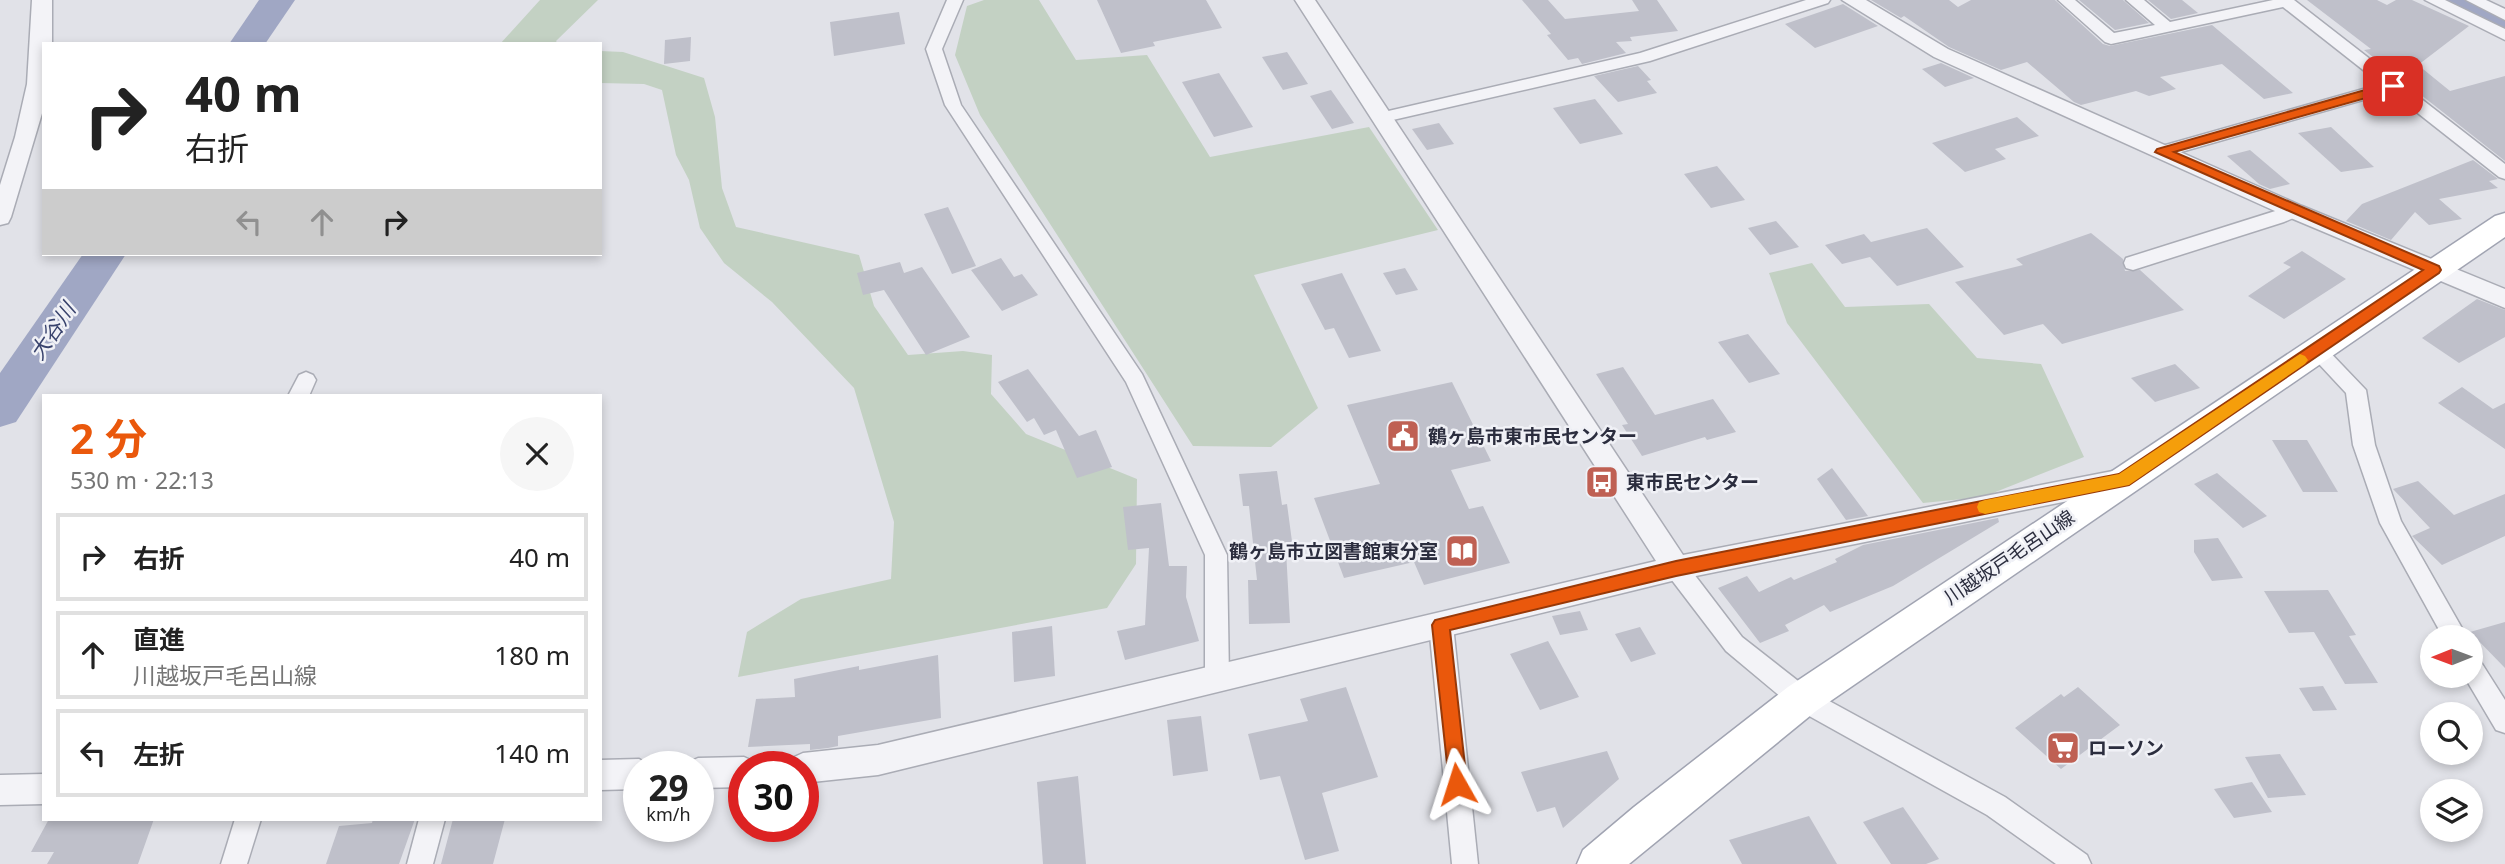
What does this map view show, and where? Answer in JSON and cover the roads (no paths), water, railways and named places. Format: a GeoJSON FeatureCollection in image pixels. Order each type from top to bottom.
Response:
{"type":"FeatureCollection","features":[{"type":"Feature","properties":{"kind":"main road","name":"川越坂戸毛呂山線"},"geometry":{"type":"LineString","coordinates":[[1598,864],[1802,699],[2315,349],[2505,223]]}},
{"type":"Feature","properties":{"kind":"street"},"geometry":{"type":"LineString","coordinates":[[42,0],[44,42]]}},
{"type":"Feature","properties":{"kind":"street"},"geometry":{"type":"LineString","coordinates":[[955,0],[934,49],[953,105],[1135,379],[1216,555],[1217,679]]}},
{"type":"Feature","properties":{"kind":"street"},"geometry":{"type":"LineString","coordinates":[[1305,0],[1384,117],[1676,568],[1734,644],[1802,699],[1996,806],[2078,864]]}},
{"type":"Feature","properties":{"kind":"street"},"geometry":{"type":"LineString","coordinates":[[1384,117],[1644,57],[1822,0]]}},
{"type":"Feature","properties":{"kind":"street"},"geometry":{"type":"LineString","coordinates":[[1852,0],[1941,53],[2294,211],[2505,299]]}},
{"type":"Feature","properties":{"kind":"street"},"geometry":{"type":"LineString","coordinates":[[2066,0],[2111,38],[2285,1],[2505,173]]}},
{"type":"Feature","properties":{"kind":"street"},"geometry":{"type":"LineString","coordinates":[[2134,0],[2166,27]]}},
{"type":"Feature","properties":{"kind":"street"},"geometry":{"type":"LineString","coordinates":[[2212,0],[2229,14]]}},
{"type":"Feature","properties":{"kind":"street"},"geometry":{"type":"LineString","coordinates":[[2433,0],[2505,35]]}},
{"type":"Feature","properties":{"kind":"street"},"geometry":{"type":"LineString","coordinates":[[2474,0],[2505,15]]}},
{"type":"Feature","properties":{"kind":"street"},"geometry":{"type":"LineString","coordinates":[[1,213],[24,151],[37,97],[42,56]]}},
{"type":"Feature","properties":{"kind":"street"},"geometry":{"type":"LineString","coordinates":[[2161,152],[2393,86]]}},
{"type":"Feature","properties":{"kind":"street"},"geometry":{"type":"LineString","coordinates":[[2133,263],[2294,211]]}},
{"type":"Feature","properties":{"kind":"street"},"geometry":{"type":"LineString","coordinates":[[2315,349],[2356,390],[2364,445],[2391,523],[2448,625]]}},
{"type":"Feature","properties":{"kind":"street"},"geometry":{"type":"LineString","coordinates":[[819,766],[878,760],[1676,568],[2123,480]]}},
{"type":"Feature","properties":{"kind":"street"},"geometry":{"type":"LineString","coordinates":[[1441,625],[1465,864]]}},
{"type":"Feature","properties":{"kind":"street"},"geometry":{"type":"LineString","coordinates":[[2483,686],[2505,722]]}},
{"type":"Feature","properties":{"kind":"street"},"geometry":{"type":"LineString","coordinates":[[602,775],[623,774]]}},
{"type":"Feature","properties":{"kind":"street"},"geometry":{"type":"LineString","coordinates":[[0,790],[42,789]]}},
{"type":"Feature","properties":{"kind":"street"},"geometry":{"type":"LineString","coordinates":[[234,864],[247,821]]}},
{"type":"Feature","properties":{"kind":"street"},"geometry":{"type":"LineString","coordinates":[[420,864],[431,821]]}},
{"type":"Feature","properties":{"kind":"waterway","name":"大谷川"},"geometry":{"type":"LineString","coordinates":[[248,42],[277,0]]}},
{"type":"Feature","properties":{"kind":"waterway"},"geometry":{"type":"LineString","coordinates":[[2451,0],[2505,26]]}},
{"type":"Feature","properties":{"kind":"waterway","name":"大谷川"},"geometry":{"type":"LineString","coordinates":[[0,409],[104,256]]}},
{"type":"Feature","properties":{"kind":"place","name":"鶴ヶ島市東市民センター"},"geometry":{"type":"Point","coordinates":[1403,436]}},
{"type":"Feature","properties":{"kind":"place","name":"東市民センター"},"geometry":{"type":"Point","coordinates":[1602,482]}},
{"type":"Feature","properties":{"kind":"place","name":"鶴ヶ島市立図書館東分室"},"geometry":{"type":"Point","coordinates":[1462,551]}},
{"type":"Feature","properties":{"kind":"place","name":"ローソン"},"geometry":{"type":"Point","coordinates":[2063,748]}}]}
